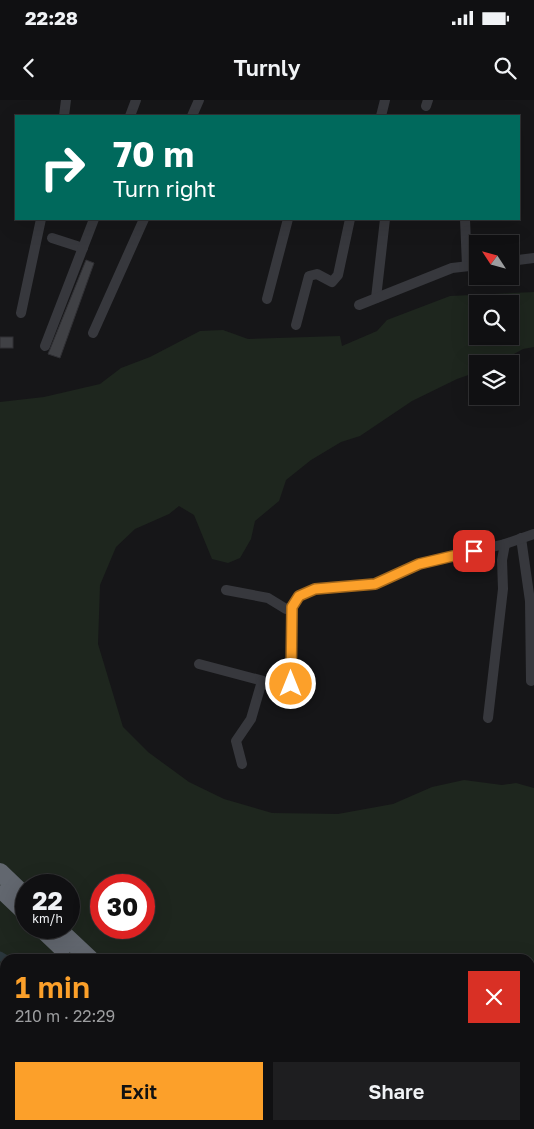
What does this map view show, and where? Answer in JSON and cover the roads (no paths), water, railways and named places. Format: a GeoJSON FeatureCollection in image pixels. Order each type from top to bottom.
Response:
{"type":"FeatureCollection","features":[{"type":"Feature","properties":{"kind":"highway"},"geometry":{"type":"LineString","coordinates":[[0,872],[15,886]]}},
{"type":"Feature","properties":{"kind":"highway"},"geometry":{"type":"LineString","coordinates":[[0,888],[15,902]]}},
{"type":"Feature","properties":{"kind":"highway"},"geometry":{"type":"LineString","coordinates":[[52,939],[68,954]]}},
{"type":"Feature","properties":{"kind":"highway"},"geometry":{"type":"LineString","coordinates":[[69,939],[85,954]]}},
{"type":"Feature","properties":{"kind":"street"},"geometry":{"type":"LineString","coordinates":[[64,115],[66,100]]}},
{"type":"Feature","properties":{"kind":"street"},"geometry":{"type":"LineString","coordinates":[[130,115],[136,100]]}},
{"type":"Feature","properties":{"kind":"street"},"geometry":{"type":"LineString","coordinates":[[192,115],[199,100]]}},
{"type":"Feature","properties":{"kind":"street"},"geometry":{"type":"LineString","coordinates":[[381,115],[386,100]]}},
{"type":"Feature","properties":{"kind":"street"},"geometry":{"type":"LineString","coordinates":[[21,313],[41,220]]}},
{"type":"Feature","properties":{"kind":"street"},"geometry":{"type":"LineString","coordinates":[[45,346],[94,220]]}},
{"type":"Feature","properties":{"kind":"street"},"geometry":{"type":"LineString","coordinates":[[93,333],[144,220]]}},
{"type":"Feature","properties":{"kind":"street"},"geometry":{"type":"LineString","coordinates":[[267,299],[288,220]]}},
{"type":"Feature","properties":{"kind":"street"},"geometry":{"type":"LineString","coordinates":[[296,324],[309,276],[317,274],[332,282],[338,275],[350,220]]}},
{"type":"Feature","properties":{"kind":"street"},"geometry":{"type":"LineString","coordinates":[[376,298],[385,220]]}},
{"type":"Feature","properties":{"kind":"street"},"geometry":{"type":"LineString","coordinates":[[465,220],[469,245]]}},
{"type":"Feature","properties":{"kind":"street"},"geometry":{"type":"LineString","coordinates":[[52,238],[83,248]]}},
{"type":"Feature","properties":{"kind":"street"},"geometry":{"type":"LineString","coordinates":[[519,260],[534,258]]}},
{"type":"Feature","properties":{"kind":"street"},"geometry":{"type":"LineString","coordinates":[[359,305],[452,268],[469,265]]}},
{"type":"Feature","properties":{"kind":"street"},"geometry":{"type":"LineString","coordinates":[[199,664],[286,687],[291,684],[292,607],[299,596],[315,589],[375,584],[419,564],[505,544],[534,534]]}},
{"type":"Feature","properties":{"kind":"street"},"geometry":{"type":"LineString","coordinates":[[522,538],[530,601],[531,681]]}},
{"type":"Feature","properties":{"kind":"street"},"geometry":{"type":"LineString","coordinates":[[488,718],[503,589],[502,560],[505,544]]}},
{"type":"Feature","properties":{"kind":"street"},"geometry":{"type":"LineString","coordinates":[[226,590],[268,598],[286,608],[292,607]]}},
{"type":"Feature","properties":{"kind":"street"},"geometry":{"type":"LineString","coordinates":[[242,764],[236,740],[251,719],[262,681]]}}]}
